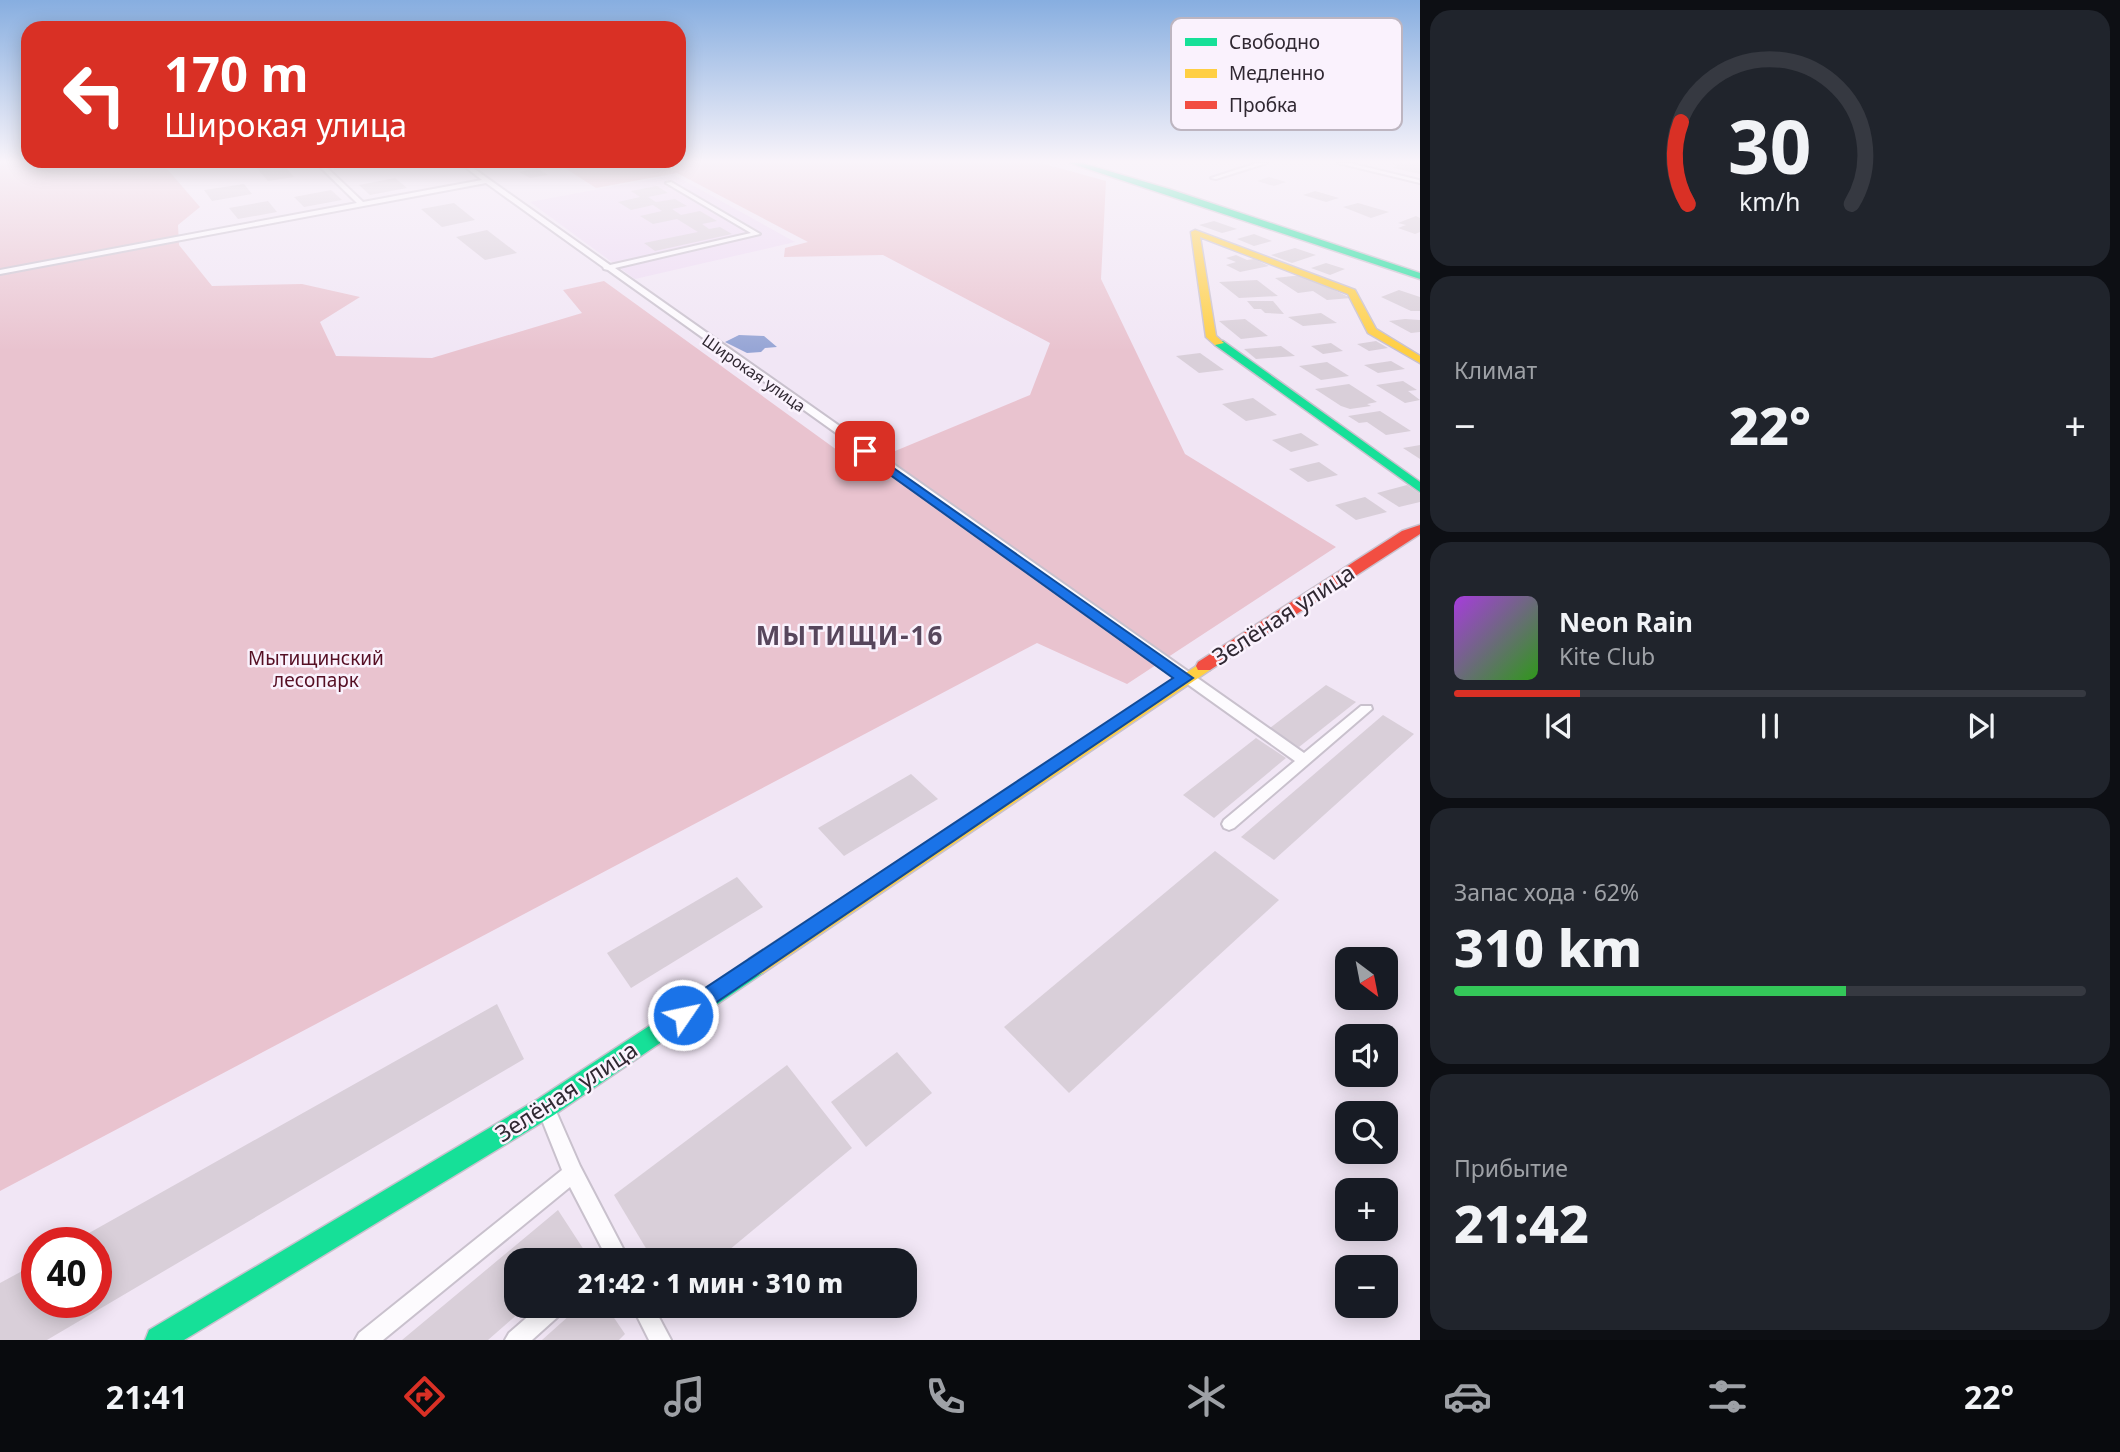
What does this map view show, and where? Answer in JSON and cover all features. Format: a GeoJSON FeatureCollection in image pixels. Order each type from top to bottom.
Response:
{"type":"FeatureCollection","features":[{"type":"Feature","properties":{"kind":"street"},"geometry":{"type":"LineString","coordinates":[[1269,226],[1420,276]]}},
{"type":"Feature","properties":{"kind":"street"},"geometry":{"type":"LineString","coordinates":[[1286,226],[1420,269]]}},
{"type":"Feature","properties":{"kind":"street"},"geometry":{"type":"LineString","coordinates":[[1420,360],[1372,331],[1353,292],[1195,233],[1210,337],[1420,488]]}},
{"type":"Feature","properties":{"kind":"street","name":"Зелёная улица"},"geometry":{"type":"LineString","coordinates":[[159,1340],[546,1107],[1185,678],[1407,534],[1420,529]]}},
{"type":"Feature","properties":{"kind":"lane"},"geometry":{"type":"LineString","coordinates":[[0,272],[247,226]]}},
{"type":"Feature","properties":{"kind":"lane","name":"Широкая улица"},"geometry":{"type":"LineString","coordinates":[[547,226],[1305,761]]}},
{"type":"Feature","properties":{"kind":"lane"},"geometry":{"type":"LineString","coordinates":[[606,268],[757,234],[743,226]]}},
{"type":"Feature","properties":{"kind":"lane"},"geometry":{"type":"LineString","coordinates":[[1229,824],[1366,709]]}},
{"type":"Feature","properties":{"kind":"lane"},"geometry":{"type":"LineString","coordinates":[[546,1107],[573,1174],[609,1248]]}},
{"type":"Feature","properties":{"kind":"lane"},"geometry":{"type":"LineString","coordinates":[[366,1340],[573,1174]]}},
{"type":"Feature","properties":{"kind":"lane"},"geometry":{"type":"LineString","coordinates":[[516,1340],[541,1318]]}},
{"type":"Feature","properties":{"kind":"lane"},"geometry":{"type":"LineString","coordinates":[[648,1318],[660,1340]]}},
{"type":"Feature","properties":{"kind":"shaded area"},"geometry":{"type":"Polygon","coordinates":[[[562,226],[765,226],[795,242],[635,279],[562,226]]]}},
{"type":"Feature","properties":{"kind":"green space","name":"Мытищинский лесопарк"},"geometry":{"type":"Polygon","coordinates":[[[0,226],[178,226],[179,245],[212,286],[302,284],[360,297],[320,322],[336,356],[432,358],[582,313],[563,290],[604,281],[859,466],[1030,395],[1050,343],[883,255],[784,257],[785,248],[808,242],[777,226],[1104,226],[1101,279],[1185,454],[1336,547],[1127,684],[1037,643],[0,1191],[0,226]]]}},
{"type":"Feature","properties":{"kind":"water"},"geometry":{"type":"Polygon","coordinates":[[[739,335],[764,336],[777,347],[747,353],[725,342],[739,335]]]}},
{"type":"Feature","properties":{"kind":"building"},"geometry":{"type":"Polygon","coordinates":[[[688,226],[704,226],[709,229],[720,227],[732,234],[655,251],[644,243],[698,232],[688,226]]]}},
{"type":"Feature","properties":{"kind":"building"},"geometry":{"type":"Polygon","coordinates":[[[1201,226],[1227,226],[1237,229],[1222,233],[1201,226]]]}},
{"type":"Feature","properties":{"kind":"building"},"geometry":{"type":"Polygon","coordinates":[[[1420,226],[1420,232],[1415,234],[1398,228],[1420,226]]]}},
{"type":"Feature","properties":{"kind":"building"},"geometry":{"type":"Polygon","coordinates":[[[487,230],[517,253],[485,260],[456,237],[487,230]]]}},
{"type":"Feature","properties":{"kind":"building"},"geometry":{"type":"Polygon","coordinates":[[[1254,234],[1272,241],[1254,246],[1237,239],[1254,234]]]}},
{"type":"Feature","properties":{"kind":"building"},"geometry":{"type":"Polygon","coordinates":[[[1295,248],[1316,255],[1292,263],[1271,255],[1295,248]]]}},
{"type":"Feature","properties":{"kind":"building"},"geometry":{"type":"Polygon","coordinates":[[[1236,255],[1269,266],[1240,272],[1226,265],[1236,262],[1226,258],[1236,255]]]}},
{"type":"Feature","properties":{"kind":"building"},"geometry":{"type":"Polygon","coordinates":[[[1326,263],[1345,269],[1330,275],[1311,268],[1326,263]]]}},
{"type":"Feature","properties":{"kind":"building"},"geometry":{"type":"Polygon","coordinates":[[[1302,275],[1351,298],[1327,300],[1313,291],[1298,293],[1275,278],[1302,275]]]}},
{"type":"Feature","properties":{"kind":"building"},"geometry":{"type":"Polygon","coordinates":[[[1257,280],[1278,296],[1239,298],[1219,282],[1257,280]]]}},
{"type":"Feature","properties":{"kind":"building"},"geometry":{"type":"Polygon","coordinates":[[[1399,290],[1420,297],[1420,311],[1411,311],[1381,297],[1399,290]]]}},
{"type":"Feature","properties":{"kind":"building"},"geometry":{"type":"Polygon","coordinates":[[[1247,301],[1273,301],[1284,314],[1265,313],[1261,309],[1254,309],[1247,301]]]}},
{"type":"Feature","properties":{"kind":"building"},"geometry":{"type":"Polygon","coordinates":[[[1321,313],[1337,323],[1303,326],[1288,317],[1321,313]]]}},
{"type":"Feature","properties":{"kind":"building"},"geometry":{"type":"Polygon","coordinates":[[[1245,319],[1268,336],[1241,339],[1219,321],[1245,319]]]}},
{"type":"Feature","properties":{"kind":"building"},"geometry":{"type":"Polygon","coordinates":[[[1420,320],[1420,332],[1411,333],[1389,321],[1420,320]]]}},
{"type":"Feature","properties":{"kind":"building"},"geometry":{"type":"Polygon","coordinates":[[[1376,341],[1388,348],[1369,351],[1357,344],[1376,341]]]}},
{"type":"Feature","properties":{"kind":"building"},"geometry":{"type":"Polygon","coordinates":[[[1331,343],[1343,351],[1323,354],[1311,346],[1331,343]]]}},
{"type":"Feature","properties":{"kind":"building"},"geometry":{"type":"Polygon","coordinates":[[[1281,346],[1295,356],[1256,359],[1244,349],[1281,346]]]}},
{"type":"Feature","properties":{"kind":"building"},"geometry":{"type":"Polygon","coordinates":[[[1200,353],[1224,370],[1199,373],[1176,356],[1200,353]]]}},
{"type":"Feature","properties":{"kind":"building"},"geometry":{"type":"Polygon","coordinates":[[[1391,361],[1405,369],[1378,373],[1364,365],[1391,361]]]}},
{"type":"Feature","properties":{"kind":"building"},"geometry":{"type":"Polygon","coordinates":[[[1327,362],[1349,376],[1321,380],[1299,366],[1327,362]]]}},
{"type":"Feature","properties":{"kind":"building"},"geometry":{"type":"Polygon","coordinates":[[[1403,381],[1417,390],[1408,391],[1420,400],[1405,403],[1376,385],[1403,381]]]}},
{"type":"Feature","properties":{"kind":"building"},"geometry":{"type":"Polygon","coordinates":[[[1349,384],[1377,402],[1367,404],[1371,406],[1350,409],[1315,389],[1349,384]]]}},
{"type":"Feature","properties":{"kind":"building"},"geometry":{"type":"Polygon","coordinates":[[[1253,398],[1277,415],[1246,421],[1222,404],[1253,398]]]}},
{"type":"Feature","properties":{"kind":"building"},"geometry":{"type":"Polygon","coordinates":[[[1380,411],[1411,431],[1386,435],[1367,422],[1359,423],[1348,416],[1380,411]]]}},
{"type":"Feature","properties":{"kind":"building"},"geometry":{"type":"Polygon","coordinates":[[[1301,433],[1319,445],[1291,452],[1272,440],[1301,433]]]}},
{"type":"Feature","properties":{"kind":"building"},"geometry":{"type":"Polygon","coordinates":[[[1420,445],[1420,459],[1403,448],[1420,445]]]}},
{"type":"Feature","properties":{"kind":"building"},"geometry":{"type":"Polygon","coordinates":[[[1319,462],[1338,475],[1308,482],[1289,469],[1319,462]]]}},
{"type":"Feature","properties":{"kind":"building"},"geometry":{"type":"Polygon","coordinates":[[[1407,485],[1420,494],[1420,502],[1399,507],[1377,493],[1407,485]]]}},
{"type":"Feature","properties":{"kind":"building"},"geometry":{"type":"Polygon","coordinates":[[[1365,497],[1387,512],[1356,520],[1335,505],[1365,497]]]}},
{"type":"Feature","properties":{"kind":"building"},"geometry":{"type":"Polygon","coordinates":[[[1326,685],[1356,702],[1299,747],[1270,728],[1326,685]]]}},
{"type":"Feature","properties":{"kind":"building"},"geometry":{"type":"Polygon","coordinates":[[[1383,715],[1414,734],[1274,860],[1241,837],[1383,715]]]}},
{"type":"Feature","properties":{"kind":"building"},"geometry":{"type":"Polygon","coordinates":[[[1256,738],[1286,758],[1214,818],[1183,795],[1256,738]]]}},
{"type":"Feature","properties":{"kind":"building"},"geometry":{"type":"Polygon","coordinates":[[[911,774],[938,799],[844,856],[818,828],[911,774]]]}},
{"type":"Feature","properties":{"kind":"building"},"geometry":{"type":"Polygon","coordinates":[[[1215,851],[1279,900],[1069,1093],[1004,1027],[1215,851]]]}},
{"type":"Feature","properties":{"kind":"building"},"geometry":{"type":"Polygon","coordinates":[[[737,877],[763,907],[631,988],[607,953],[737,877]]]}},
{"type":"Feature","properties":{"kind":"building"},"geometry":{"type":"Polygon","coordinates":[[[497,1004],[524,1059],[112,1302],[112,1227],[100,1227],[497,1004]]]}},
{"type":"Feature","properties":{"kind":"building"},"geometry":{"type":"Polygon","coordinates":[[[897,1052],[932,1093],[866,1147],[831,1102],[897,1052]]]}},
{"type":"Feature","properties":{"kind":"building"},"geometry":{"type":"Polygon","coordinates":[[[787,1065],[852,1148],[731,1248],[646,1248],[614,1195],[787,1065]]]}},
{"type":"Feature","properties":{"kind":"building"},"geometry":{"type":"Polygon","coordinates":[[[558,1210],[583,1248],[512,1248],[558,1210]]]}},
{"type":"Feature","properties":{"kind":"building"},"geometry":{"type":"Polygon","coordinates":[[[504,1255],[504,1318],[513,1318],[488,1340],[402,1340],[504,1255]]]}},
{"type":"Feature","properties":{"kind":"building"},"geometry":{"type":"Polygon","coordinates":[[[21,1272],[21,1318],[84,1318],[47,1340],[0,1340],[0,1283],[21,1272]]]}},
{"type":"Feature","properties":{"kind":"building"},"geometry":{"type":"Polygon","coordinates":[[[567,1318],[614,1318],[625,1334],[619,1340],[542,1340],[567,1318]]]}},
{"type":"Feature","properties":{"kind":"traffic: fast"},"geometry":{"type":"LineString","coordinates":[[1269,226],[1420,276]]}},
{"type":"Feature","properties":{"kind":"traffic: fast"},"geometry":{"type":"LineString","coordinates":[[1219,343],[1420,488]]}},
{"type":"Feature","properties":{"kind":"traffic: fast"},"geometry":{"type":"LineString","coordinates":[[159,1340],[546,1107],[756,966]]}},
{"type":"Feature","properties":{"kind":"traffic: slow"},"geometry":{"type":"LineString","coordinates":[[1219,343],[1211,337],[1195,232],[1352,292],[1372,331],[1420,360]]}},
{"type":"Feature","properties":{"kind":"traffic: slow"},"geometry":{"type":"LineString","coordinates":[[756,966],[1204,666]]}},
{"type":"Feature","properties":{"kind":"traffic: jam"},"geometry":{"type":"LineString","coordinates":[[1204,666],[1407,534],[1420,529]]}},
{"type":"Feature","properties":{"kind":"district","name":"МЫТИЩИ-16"},"geometry":{"type":"Point","coordinates":[850,635]}},
{"type":"Feature","properties":{"kind":"route"},"geometry":{"type":"LineString","coordinates":[[683,1015],[1185,678],[865,451]]}}]}
